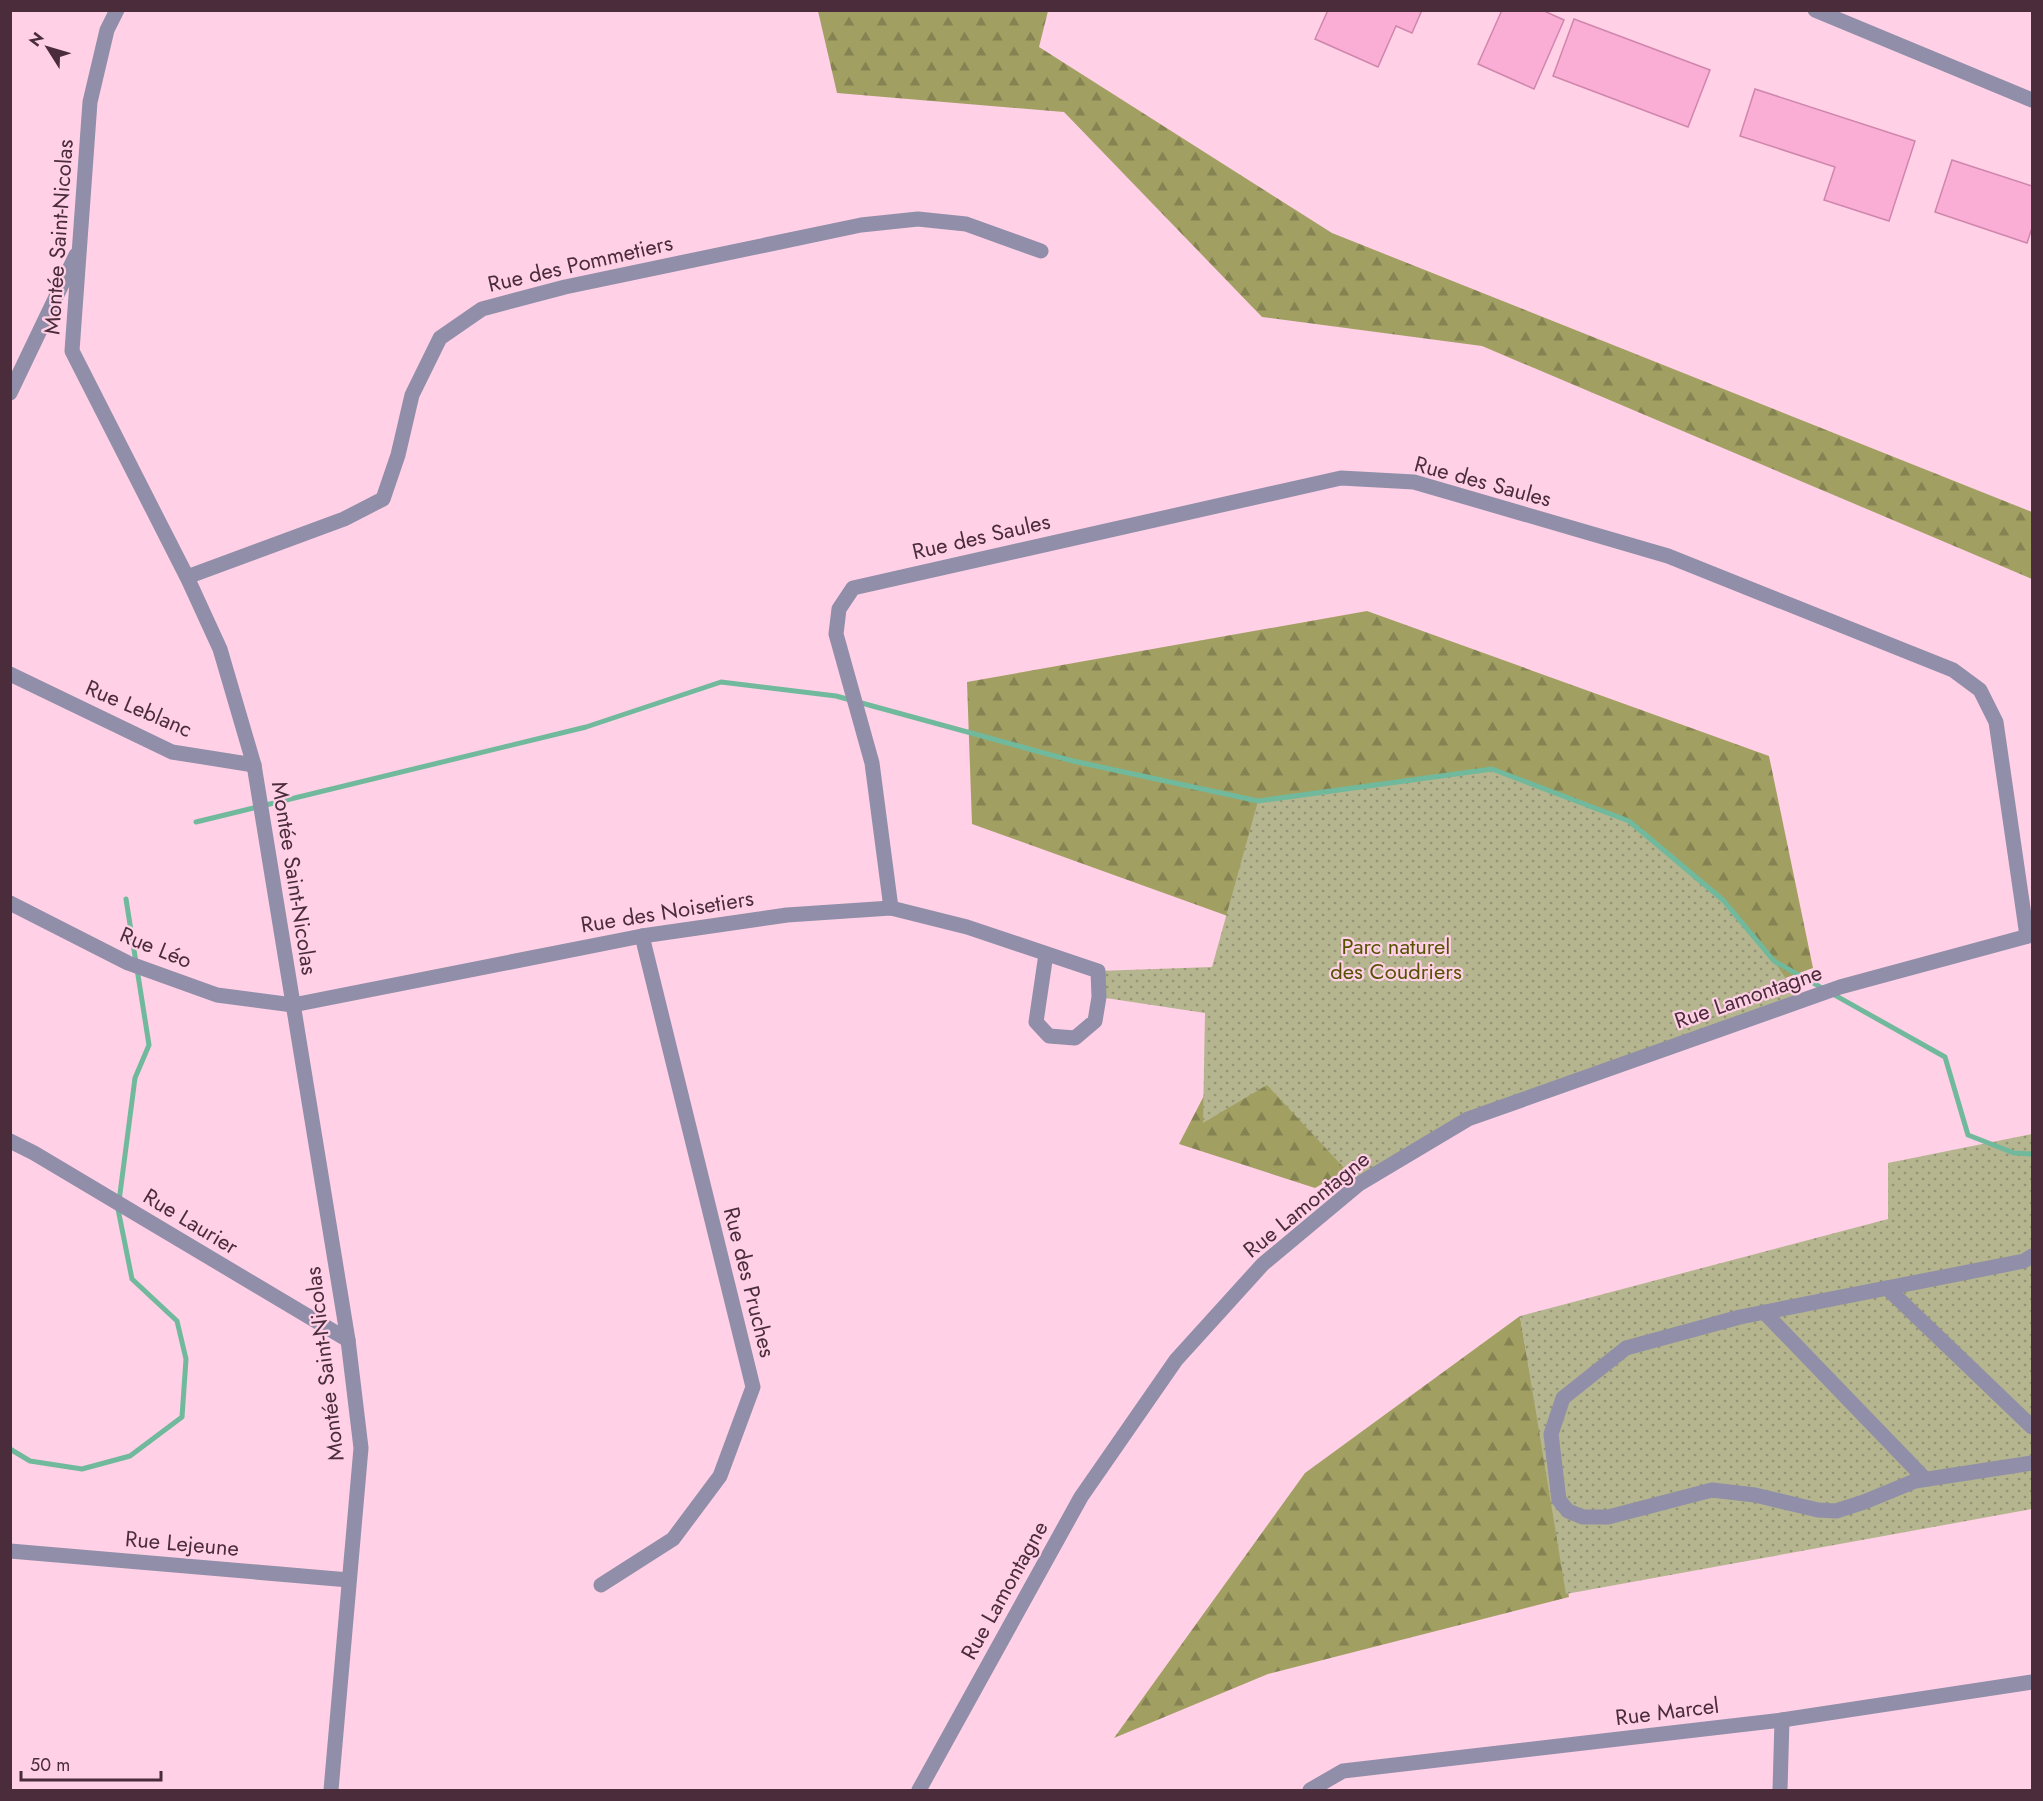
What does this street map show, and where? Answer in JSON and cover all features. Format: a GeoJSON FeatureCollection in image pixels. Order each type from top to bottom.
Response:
{"type":"FeatureCollection","features":[{"type":"Feature","properties":{"kind":"street","name":"Montée Saint-Nicolas"},"geometry":{"type":"LineString","coordinates":[[117,10],[107,30],[90,102],[72,351],[187,576],[220,649],[254,765],[348,1340],[361,1448],[331,1791]]}},
{"type":"Feature","properties":{"kind":"street"},"geometry":{"type":"LineString","coordinates":[[1815,10],[2032,100]]}},
{"type":"Feature","properties":{"kind":"street","name":"Rue des Pommetiers"},"geometry":{"type":"LineString","coordinates":[[187,576],[344,519],[383,498],[398,455],[412,395],[440,338],[482,309],[565,287],[861,225],[918,219],[966,224],[1041,251]]}},
{"type":"Feature","properties":{"kind":"street"},"geometry":{"type":"LineString","coordinates":[[10,393],[80,247]]}},
{"type":"Feature","properties":{"kind":"street","name":"Rue des Saules"},"geometry":{"type":"LineString","coordinates":[[891,908],[872,763],[836,634],[839,609],[853,588],[1341,478],[1414,482],[1668,556],[1953,670],[1980,690],[1996,722],[2030,935]]}},
{"type":"Feature","properties":{"kind":"street","name":"Rue Leblanc"},"geometry":{"type":"LineString","coordinates":[[10,674],[172,752],[254,765]]}},
{"type":"Feature","properties":{"kind":"street","name":"Rue Léo"},"geometry":{"type":"LineString","coordinates":[[10,903],[128,963],[217,995],[293,1005]]}},
{"type":"Feature","properties":{"kind":"street","name":"Rue des Noisetiers"},"geometry":{"type":"LineString","coordinates":[[293,1005],[642,936],[787,915],[891,908],[967,927],[1098,971],[1099,997],[1095,1021],[1076,1038],[1049,1036],[1036,1022],[1046,954]]}},
{"type":"Feature","properties":{"kind":"street","name":"Rue Lamontagne"},"geometry":{"type":"LineString","coordinates":[[919,1791],[1081,1497],[1176,1360],[1263,1264],[1359,1184],[1468,1119],[1840,987],[2030,935]]}},
{"type":"Feature","properties":{"kind":"street","name":"Rue des Pruches"},"geometry":{"type":"LineString","coordinates":[[601,1585],[673,1539],[720,1476],[753,1387],[642,936]]}},
{"type":"Feature","properties":{"kind":"street","name":"Rue Laurier"},"geometry":{"type":"LineString","coordinates":[[10,1141],[34,1153],[348,1340]]}},
{"type":"Feature","properties":{"kind":"street"},"geometry":{"type":"LineString","coordinates":[[2032,1256],[2024,1261],[1740,1317],[1626,1348],[1563,1398],[1551,1434],[1559,1500],[1568,1511],[1583,1517],[1608,1517],[1712,1490],[1755,1494],[1818,1510],[1836,1511],[1915,1481],[2032,1463]]}},
{"type":"Feature","properties":{"kind":"street"},"geometry":{"type":"LineString","coordinates":[[1887,1288],[2032,1427]]}},
{"type":"Feature","properties":{"kind":"street"},"geometry":{"type":"LineString","coordinates":[[1764,1312],[1925,1479]]}},
{"type":"Feature","properties":{"kind":"street","name":"Rue Lejeune"},"geometry":{"type":"LineString","coordinates":[[10,1551],[349,1580]]}},
{"type":"Feature","properties":{"kind":"street","name":"Rue Marcel"},"geometry":{"type":"LineString","coordinates":[[1310,1791],[1343,1771],[1782,1720],[2032,1682]]}},
{"type":"Feature","properties":{"kind":"street"},"geometry":{"type":"LineString","coordinates":[[1780,1791],[1782,1720]]}},
{"type":"Feature","properties":{"kind":"green space"},"geometry":{"type":"Polygon","coordinates":[[[818,11],[1048,11],[1039,47],[1332,233],[2032,512],[2032,579],[1482,346],[1262,317],[1064,112],[837,93],[818,11]]]}},
{"type":"Feature","properties":{"kind":"green space"},"geometry":{"type":"Polygon","coordinates":[[[1367,611],[1769,756],[1813,968],[1506,1079],[1315,1188],[1179,1144],[1286,937],[972,824],[967,682],[1367,611]]]}},
{"type":"Feature","properties":{"kind":"green space","name":"Parc naturel des Coudriers"},"geometry":{"type":"Polygon","coordinates":[[[1492,769],[1629,821],[1723,900],[1774,961],[1801,1001],[1468,1119],[1359,1184],[1267,1085],[1203,1123],[1205,1013],[1099,997],[1098,971],[1212,967],[1258,801],[1492,769]]]}},
{"type":"Feature","properties":{"kind":"green space"},"geometry":{"type":"Polygon","coordinates":[[[2032,1134],[2032,1509],[1566,1594],[1520,1316],[1888,1219],[1888,1163],[2032,1134]]]}},
{"type":"Feature","properties":{"kind":"green space"},"geometry":{"type":"Polygon","coordinates":[[[1520,1316],[1569,1597],[1268,1674],[1114,1738],[1305,1473],[1520,1316]]]}},
{"type":"Feature","properties":{"kind":"building"},"geometry":{"type":"Polygon","coordinates":[[[1328,10],[1422,10],[1412,33],[1396,26],[1378,67],[1315,39],[1328,10]]]}},
{"type":"Feature","properties":{"kind":"building"},"geometry":{"type":"Polygon","coordinates":[[[1502,10],[1542,10],[1564,20],[1534,89],[1478,64],[1502,10]]]}},
{"type":"Feature","properties":{"kind":"building"},"geometry":{"type":"Polygon","coordinates":[[[1574,19],[1710,70],[1688,127],[1553,76],[1574,19]]]}},
{"type":"Feature","properties":{"kind":"building"},"geometry":{"type":"Polygon","coordinates":[[[1755,89],[1915,141],[1889,221],[1824,200],[1835,167],[1740,136],[1755,89]]]}},
{"type":"Feature","properties":{"kind":"building"},"geometry":{"type":"Polygon","coordinates":[[[1952,160],[2032,186],[2032,228],[2027,243],[1935,212],[1952,160]]]}},
{"type":"Feature","properties":{"kind":"waterway"},"geometry":{"type":"LineString","coordinates":[[196,822],[586,727],[721,682],[836,696],[1073,761],[1258,801],[1492,769],[1629,821],[1723,900],[1774,961],[1945,1057],[1968,1135],[2014,1153],[2032,1154]]}},
{"type":"Feature","properties":{"kind":"waterway"},"geometry":{"type":"LineString","coordinates":[[10,1449],[30,1461],[82,1469],[130,1456],[182,1417],[186,1359],[177,1321],[132,1279],[118,1209],[135,1078],[149,1045],[126,899]]}}]}
